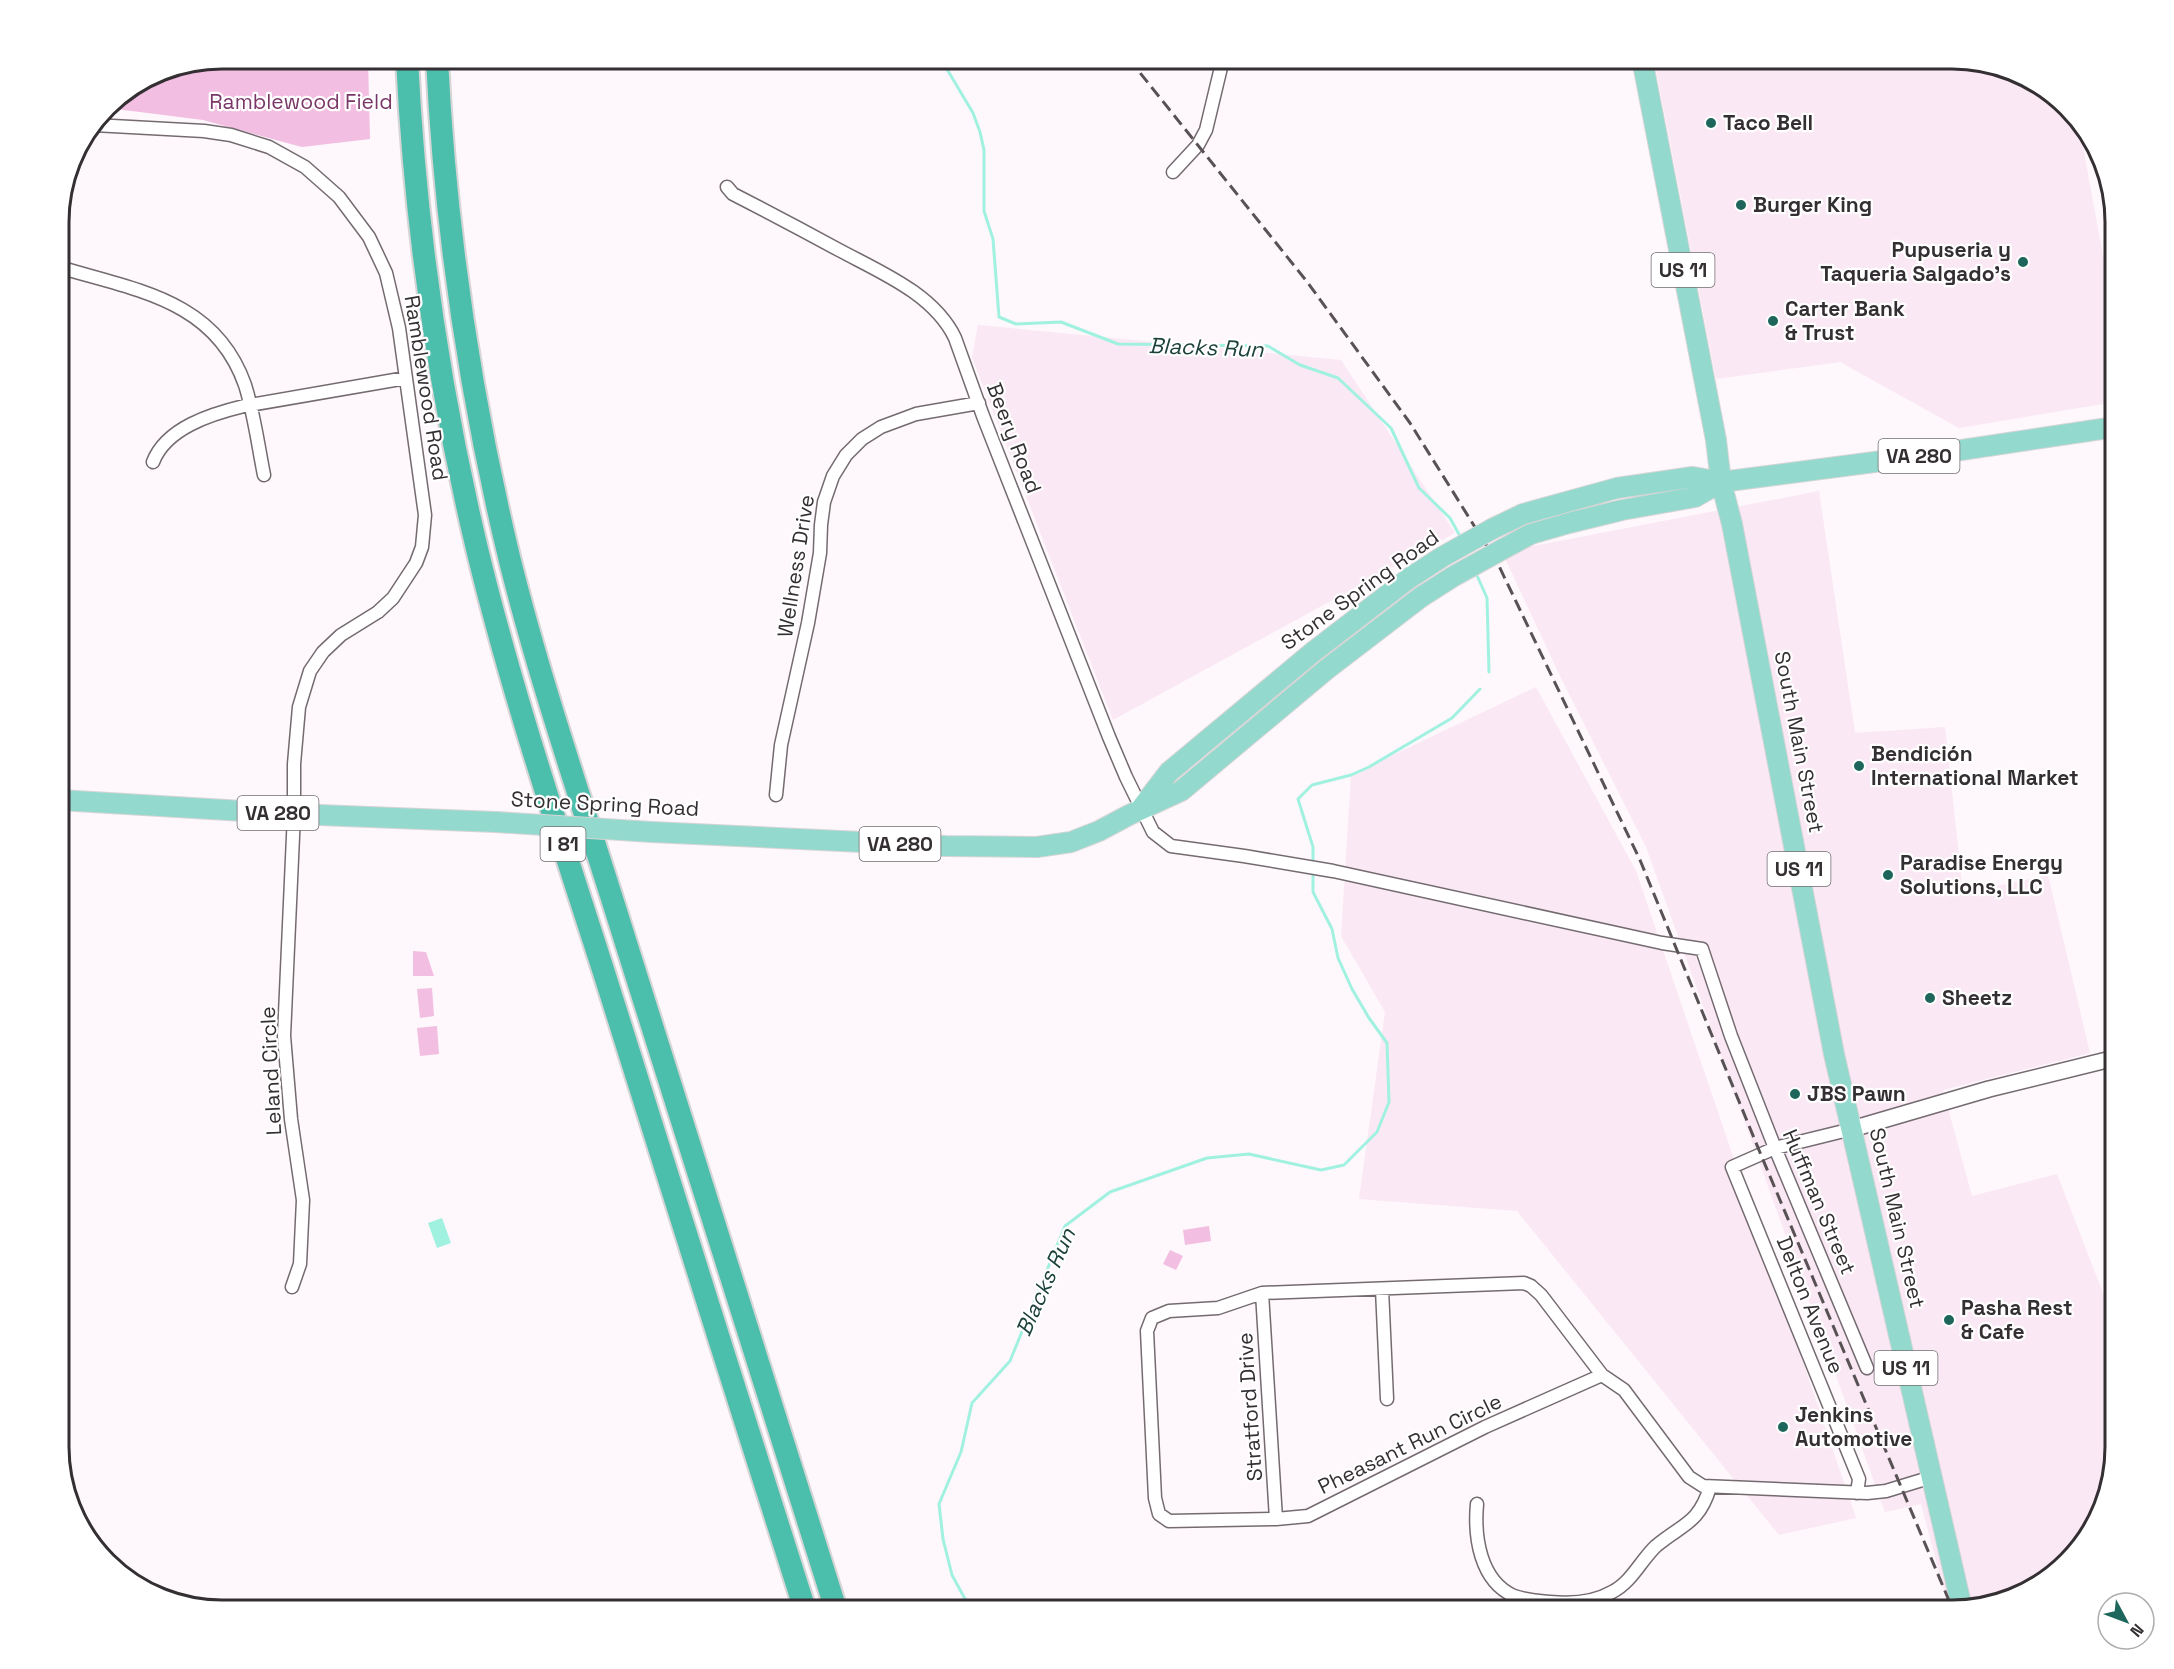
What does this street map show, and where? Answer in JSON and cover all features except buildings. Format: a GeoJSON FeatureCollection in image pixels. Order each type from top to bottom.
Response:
{"type":"FeatureCollection","features":[{"type":"Feature","properties":{"kind":"highway","name":"I 81"},"geometry":{"type":"LineString","coordinates":[[408,69],[413,157],[430,302],[452,433],[482,568],[531,741],[802,1600]]}},
{"type":"Feature","properties":{"kind":"highway","name":"I 81"},"geometry":{"type":"LineString","coordinates":[[438,69],[445,174],[462,313],[486,453],[511,564],[563,744],[833,1600]]}},
{"type":"Feature","properties":{"kind":"main road","name":"South Main Street"},"geometry":{"type":"LineString","coordinates":[[1644,69],[1716,440],[1721,482],[1732,524],[1834,1054],[1960,1600]]}},
{"type":"Feature","properties":{"kind":"main road","name":"Stone Spring Road"},"geometry":{"type":"LineString","coordinates":[[1140,809],[1169,772],[1313,652],[1408,579],[1442,557],[1523,513],[1617,488],[1693,477],[1721,482],[2105,428]]}},
{"type":"Feature","properties":{"kind":"main road","name":"Stone Spring Road"},"geometry":{"type":"LineString","coordinates":[[69,801],[946,846],[1037,847],[1071,842],[1181,791],[1327,669],[1421,597],[1454,576],[1531,534],[1622,510],[1695,497],[1721,482]]}},
{"type":"Feature","properties":{"kind":"street"},"geometry":{"type":"LineString","coordinates":[[1173,172],[1198,145],[1206,130],[1220,69]]}},
{"type":"Feature","properties":{"kind":"street","name":"Ramblewood Road"},"geometry":{"type":"LineString","coordinates":[[104,126],[204,131],[231,135],[269,147],[289,157],[316,175],[351,211],[369,237],[381,261],[394,305],[426,515],[422,547],[416,563],[393,598],[378,612],[350,628],[332,642],[310,671],[299,707],[294,764],[294,814]]}},
{"type":"Feature","properties":{"kind":"street","name":"Beery Road"},"geometry":{"type":"LineString","coordinates":[[727,187],[733,194],[887,276],[933,308],[949,327],[956,338],[1105,727],[1140,809]]}},
{"type":"Feature","properties":{"kind":"street"},"geometry":{"type":"LineString","coordinates":[[69,270],[161,298],[182,308],[218,336],[242,378],[250,405],[264,475]]}},
{"type":"Feature","properties":{"kind":"street"},"geometry":{"type":"LineString","coordinates":[[153,462],[164,444],[189,426],[218,413],[250,405],[406,378]]}},
{"type":"Feature","properties":{"kind":"street","name":"Wellness Drive"},"geometry":{"type":"LineString","coordinates":[[776,795],[781,745],[808,623],[820,553],[820,525],[824,502],[833,476],[846,455],[862,439],[881,427],[916,414],[979,403]]}},
{"type":"Feature","properties":{"kind":"street","name":"Huffman Street"},"geometry":{"type":"LineString","coordinates":[[1140,809],[1153,832],[1171,846],[1333,871],[1662,943],[1702,949],[1731,1036],[1775,1149],[1867,1368]]}},
{"type":"Feature","properties":{"kind":"street","name":"Leland Circle"},"geometry":{"type":"LineString","coordinates":[[292,1287],[300,1264],[303,1200],[291,1119],[284,1036],[294,814]]}},
{"type":"Feature","properties":{"kind":"street"},"geometry":{"type":"LineString","coordinates":[[1775,1149],[1989,1089],[2105,1060]]}},
{"type":"Feature","properties":{"kind":"street","name":"Delton Avenue"},"geometry":{"type":"LineString","coordinates":[[1775,1149],[1732,1167],[1859,1479],[1857,1493]]}},
{"type":"Feature","properties":{"kind":"street","name":"Pheasant Run Circle"},"geometry":{"type":"LineString","coordinates":[[1525,1283],[1541,1294],[1602,1375],[1485,1427],[1308,1516],[1276,1519],[1169,1521],[1160,1514],[1155,1497],[1147,1331],[1152,1318],[1169,1311],[1218,1308],[1262,1293],[1382,1289],[1525,1283]]}},
{"type":"Feature","properties":{"kind":"street"},"geometry":{"type":"LineString","coordinates":[[1382,1289],[1387,1399]]}},
{"type":"Feature","properties":{"kind":"street","name":"Stratford Drive"},"geometry":{"type":"LineString","coordinates":[[1262,1293],[1276,1519]]}},
{"type":"Feature","properties":{"kind":"street"},"geometry":{"type":"LineString","coordinates":[[1602,1375],[1624,1390],[1689,1477],[1699,1484],[1710,1487],[1857,1493],[1886,1491],[1932,1477]]}},
{"type":"Feature","properties":{"kind":"street"},"geometry":{"type":"LineString","coordinates":[[1589,1600],[1620,1588],[1655,1548],[1698,1514],[1704,1505],[1710,1487]]}},
{"type":"Feature","properties":{"kind":"street"},"geometry":{"type":"LineString","coordinates":[[1478,1504],[1476,1524],[1479,1550],[1487,1569],[1510,1593],[1525,1599],[1537,1600]]}},
{"type":"Feature","properties":{"kind":"shaded area"},"geometry":{"type":"Polygon","coordinates":[[[1656,69],[1972,70],[2001,77],[2028,90],[2060,114],[2079,137],[2082,142],[2105,267],[2105,404],[1959,428],[1840,362],[1716,379],[1656,69]]]}},
{"type":"Feature","properties":{"kind":"shaded area"},"geometry":{"type":"Polygon","coordinates":[[[978,325],[1341,360],[1455,533],[1113,720],[972,357],[978,325]]]}},
{"type":"Feature","properties":{"kind":"shaded area"},"geometry":{"type":"Polygon","coordinates":[[[1819,491],[1855,733],[1945,727],[1963,893],[2048,875],[2090,1053],[1943,1090],[1972,1196],[2057,1174],[2105,1298],[2105,1447],[2100,1487],[2089,1515],[2073,1540],[2045,1568],[2020,1584],[1992,1595],[1946,1600],[1921,1504],[1885,1512],[1646,847],[1560,676],[1502,552],[1819,491]]]}},
{"type":"Feature","properties":{"kind":"shaded area"},"geometry":{"type":"Polygon","coordinates":[[[1536,687],[1636,871],[1856,1518],[1779,1535],[1517,1211],[1359,1199],[1385,1012],[1341,936],[1351,775],[1536,687]]]}},
{"type":"Feature","properties":{"kind":"shaded area"},"geometry":{"type":"Polygon","coordinates":[[[442,1218],[451,1243],[437,1248],[428,1223],[442,1218]]]}},
{"type":"Feature","properties":{"kind":"green space","name":"Ramblewood Field"},"geometry":{"type":"Polygon","coordinates":[[[212,69],[368,69],[370,139],[302,147],[203,120],[119,109],[146,90],[173,77],[192,72],[212,69]]]}},
{"type":"Feature","properties":{"kind":"green space"},"geometry":{"type":"Polygon","coordinates":[[[413,951],[426,952],[434,976],[413,976],[413,951]]]}},
{"type":"Feature","properties":{"kind":"green space"},"geometry":{"type":"Polygon","coordinates":[[[432,988],[434,1016],[420,1018],[417,989],[432,988]]]}},
{"type":"Feature","properties":{"kind":"green space"},"geometry":{"type":"Polygon","coordinates":[[[437,1026],[439,1054],[420,1056],[417,1028],[437,1026]]]}},
{"type":"Feature","properties":{"kind":"green space"},"geometry":{"type":"Polygon","coordinates":[[[1209,1226],[1211,1241],[1185,1245],[1183,1230],[1209,1226]]]}},
{"type":"Feature","properties":{"kind":"green space"},"geometry":{"type":"Polygon","coordinates":[[[1170,1250],[1183,1256],[1176,1270],[1163,1264],[1170,1250]]]}},
{"type":"Feature","properties":{"kind":"waterway","name":"Blacks Run"},"geometry":{"type":"LineString","coordinates":[[947,69],[973,113],[984,150],[984,211],[993,239],[999,317],[1016,324],[1061,322],[1118,344],[1268,346],[1300,365],[1338,378],[1391,428],[1419,488],[1450,518],[1461,538]]}},
{"type":"Feature","properties":{"kind":"waterway","name":"Blacks Run"},"geometry":{"type":"LineString","coordinates":[[1475,571],[1487,598],[1489,672]]}},
{"type":"Feature","properties":{"kind":"waterway","name":"Blacks Run"},"geometry":{"type":"LineString","coordinates":[[1313,865],[1313,847],[1298,799],[1312,785],[1351,775],[1369,767],[1452,718],[1480,689]]}},
{"type":"Feature","properties":{"kind":"waterway","name":"Blacks Run"},"geometry":{"type":"LineString","coordinates":[[966,1600],[952,1575],[943,1539],[939,1504],[961,1452],[972,1403],[1010,1361],[1065,1226],[1110,1192],[1207,1158],[1249,1154],[1321,1170],[1344,1165],[1377,1132],[1389,1102],[1387,1043],[1352,989],[1338,958],[1332,929],[1313,892],[1313,872]]}},
{"type":"Feature","properties":{"kind":"railway"},"geometry":{"type":"LineString","coordinates":[[1137,69],[1308,283],[1410,423],[1498,564],[1640,860],[1761,1155],[1949,1600]]}},
{"type":"Feature","properties":{"kind":"place","name":"Taco Bell"},"geometry":{"type":"Point","coordinates":[1711,123]}},
{"type":"Feature","properties":{"kind":"place","name":"Burger King"},"geometry":{"type":"Point","coordinates":[1741,205]}},
{"type":"Feature","properties":{"kind":"place","name":"Pupuseria y Taqueria Salgado's"},"geometry":{"type":"Point","coordinates":[2023,262]}},
{"type":"Feature","properties":{"kind":"place","name":"Carter Bank & Trust"},"geometry":{"type":"Point","coordinates":[1773,321]}},
{"type":"Feature","properties":{"kind":"place","name":"Bendición International Market"},"geometry":{"type":"Point","coordinates":[1859,766]}},
{"type":"Feature","properties":{"kind":"place","name":"Paradise Energy Solutions, LLC"},"geometry":{"type":"Point","coordinates":[1888,875]}},
{"type":"Feature","properties":{"kind":"place","name":"Sheetz"},"geometry":{"type":"Point","coordinates":[1930,998]}},
{"type":"Feature","properties":{"kind":"place","name":"JBS Pawn"},"geometry":{"type":"Point","coordinates":[1795,1094]}},
{"type":"Feature","properties":{"kind":"place","name":"Pasha Rest & Cafe"},"geometry":{"type":"Point","coordinates":[1949,1320]}},
{"type":"Feature","properties":{"kind":"place","name":"Jenkins Automotive"},"geometry":{"type":"Point","coordinates":[1783,1427]}}]}
